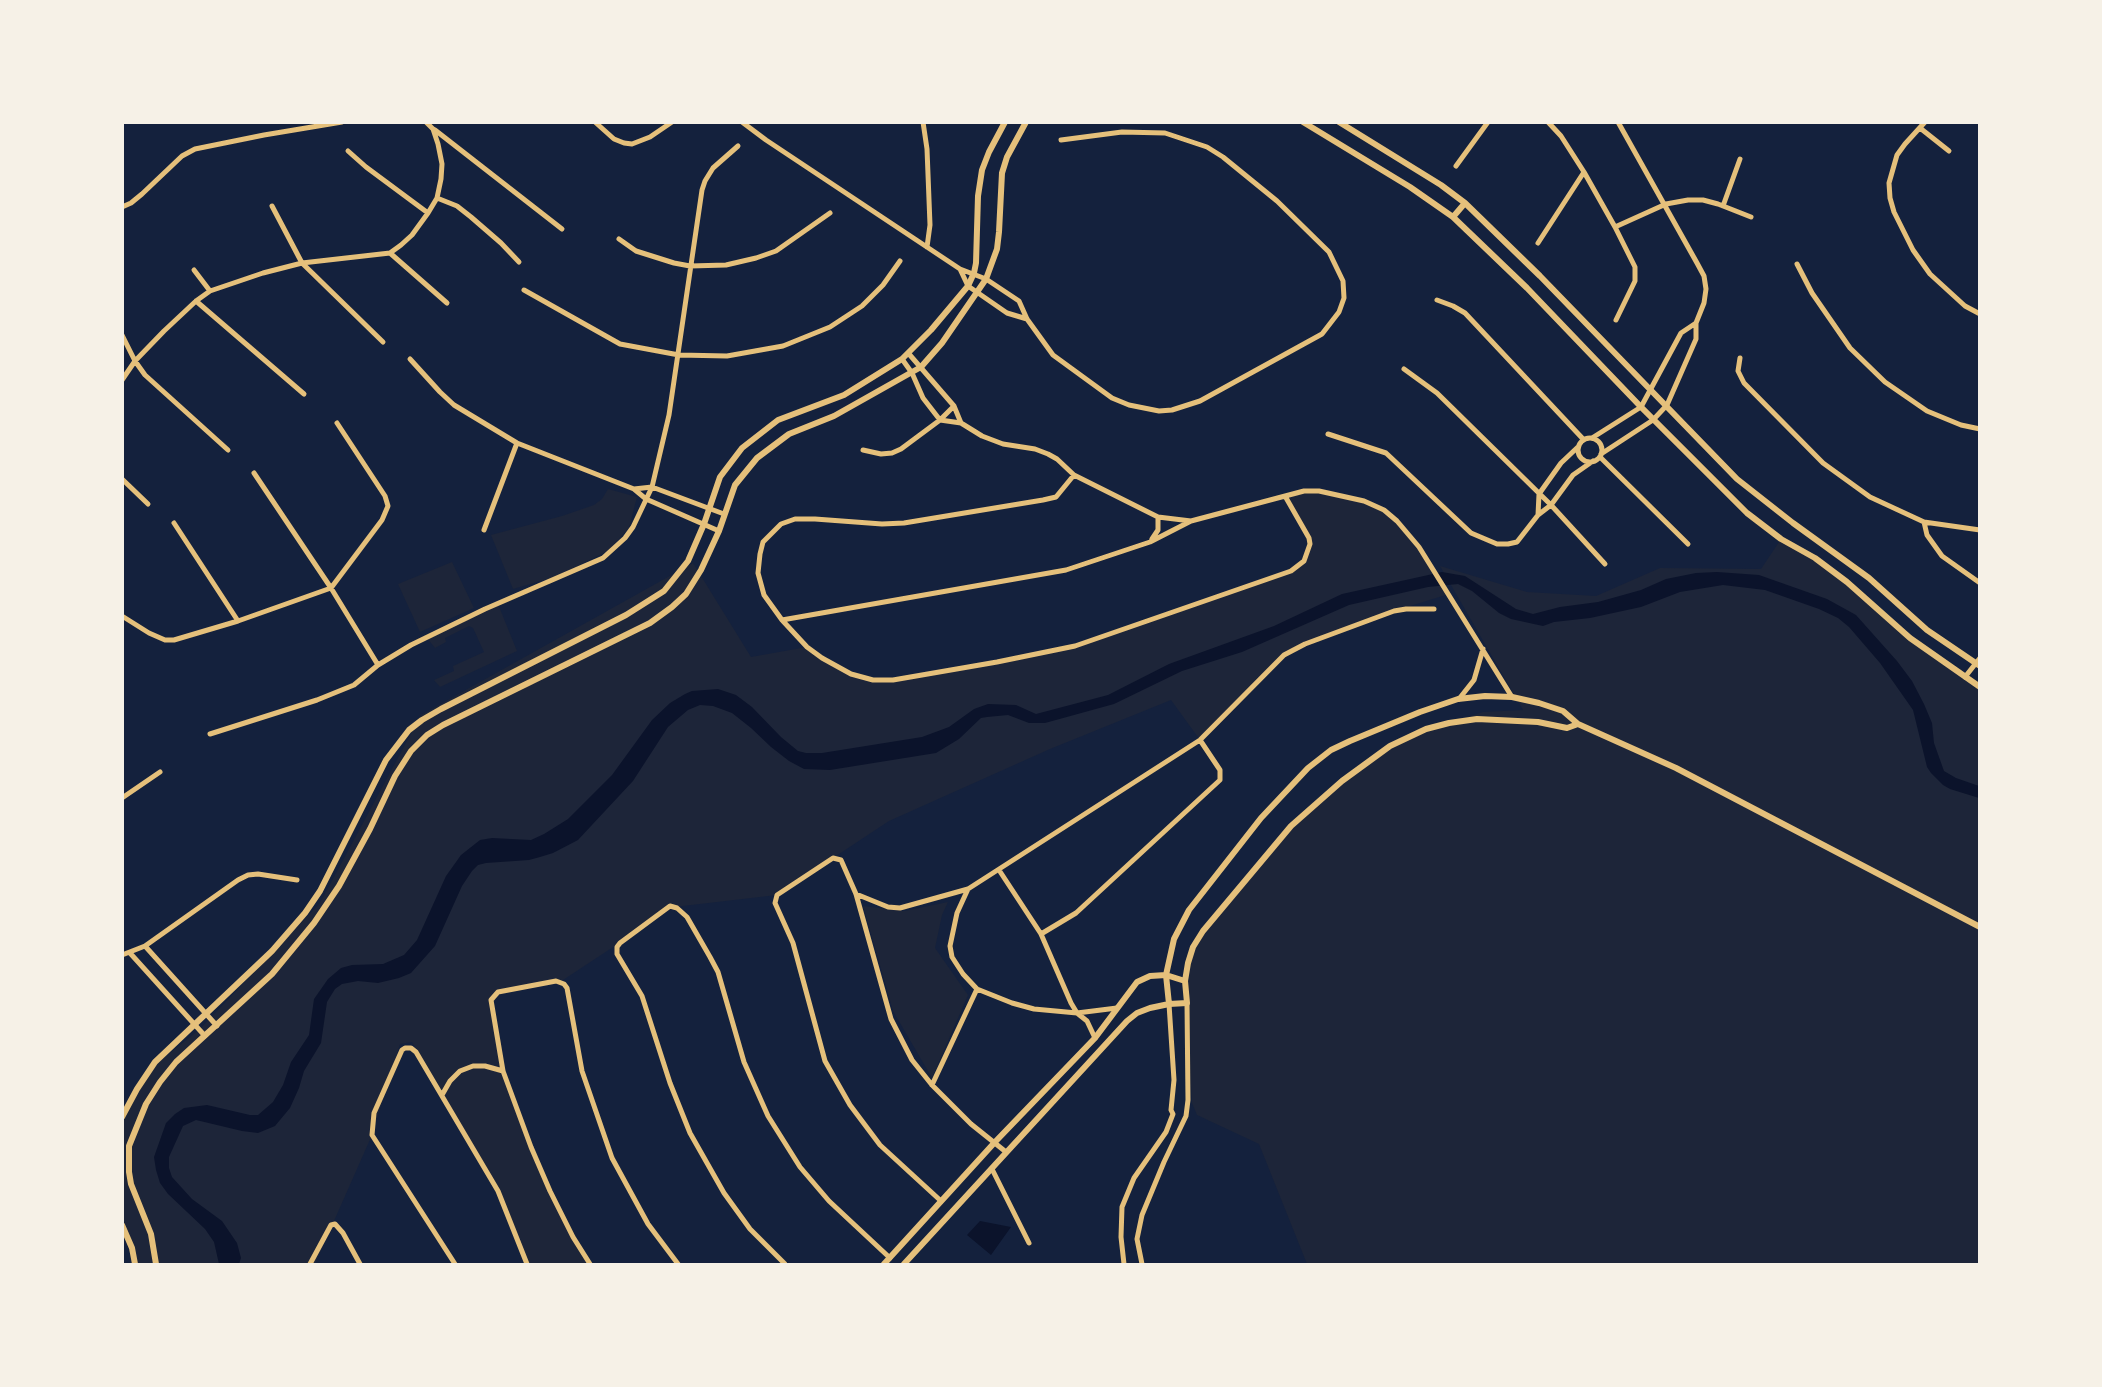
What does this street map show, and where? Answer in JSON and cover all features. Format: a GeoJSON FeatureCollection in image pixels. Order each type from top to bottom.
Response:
{"type":"FeatureCollection","features":[{"type":"Feature","properties":{"kind":"street"},"geometry":{"type":"LineString","coordinates":[[288,131],[289,122]]}},
{"type":"Feature","properties":{"kind":"street"},"geometry":{"type":"LineString","coordinates":[[122,207],[142,194],[182,156],[195,149],[342,122]]}},
{"type":"Feature","properties":{"kind":"street"},"geometry":{"type":"LineString","coordinates":[[426,122],[562,229]]}},
{"type":"Feature","properties":{"kind":"street"},"geometry":{"type":"LineString","coordinates":[[595,122],[614,139],[632,144],[650,137],[672,122]]}},
{"type":"Feature","properties":{"kind":"street"},"geometry":{"type":"LineString","coordinates":[[742,122],[766,141],[960,269],[986,279],[1019,301],[1027,319],[1053,355],[1112,398],[1144,409],[1172,410],[1200,401],[1301,347],[1322,334],[1333,322],[1344,298],[1343,281],[1329,252],[1277,201],[1223,157],[1208,147],[1165,133],[1122,132],[1061,140]]}},
{"type":"Feature","properties":{"kind":"street"},"geometry":{"type":"LineString","coordinates":[[923,122],[927,149],[930,225],[928,247]]}},
{"type":"Feature","properties":{"kind":"street"},"geometry":{"type":"LineString","coordinates":[[122,1117],[147,1071],[272,951],[305,913],[320,891],[393,748],[415,725],[654,599],[688,561],[720,477],[736,455],[778,420],[844,395],[902,359],[931,330],[968,286],[974,273],[982,170],[1005,122]]}},
{"type":"Feature","properties":{"kind":"street"},"geometry":{"type":"LineString","coordinates":[[156,1265],[151,1234],[131,1184],[129,1146],[139,1118],[160,1082],[176,1062],[272,974],[307,933],[339,886],[402,764],[427,735],[650,622],[672,607],[686,594],[701,570],[735,485],[757,458],[789,434],[834,416],[920,367],[942,342],[986,279],[997,249],[1002,173],[1007,157],[1026,122]]}},
{"type":"Feature","properties":{"kind":"street"},"geometry":{"type":"LineString","coordinates":[[1303,122],[1410,187],[1453,217],[1527,288],[1653,420],[1747,513],[1781,539],[1815,558],[1866,597],[1910,638],[1979,687]]}},
{"type":"Feature","properties":{"kind":"street"},"geometry":{"type":"LineString","coordinates":[[1339,122],[1441,184],[1465,203],[1540,276],[1737,479],[1869,578],[1927,630],[1978,662],[1965,677]]}},
{"type":"Feature","properties":{"kind":"street"},"geometry":{"type":"LineString","coordinates":[[1456,166],[1488,122]]}},
{"type":"Feature","properties":{"kind":"street"},"geometry":{"type":"LineString","coordinates":[[1548,122],[1561,136],[1584,172],[1635,268],[1635,281],[1616,320]]}},
{"type":"Feature","properties":{"kind":"street"},"geometry":{"type":"LineString","coordinates":[[1328,434],[1386,453],[1471,533],[1508,544],[1517,541],[1573,475],[1653,420],[1667,405],[1696,339],[1696,323],[1706,289],[1704,276],[1618,122]]}},
{"type":"Feature","properties":{"kind":"street"},"geometry":{"type":"LineString","coordinates":[[1949,151],[1923,125],[1905,144],[1891,170],[1889,183],[1892,205],[1913,250],[1930,274],[1965,306],[1979,314]]}},
{"type":"Feature","properties":{"kind":"street"},"geometry":{"type":"LineString","coordinates":[[122,380],[135,361],[196,301],[210,291],[302,263],[390,253],[412,235],[437,198],[442,164],[433,129]]}},
{"type":"Feature","properties":{"kind":"street"},"geometry":{"type":"LineString","coordinates":[[210,734],[354,685],[378,665],[448,626],[603,558],[629,533],[652,487],[669,415],[705,181],[713,168],[738,146]]}},
{"type":"Feature","properties":{"kind":"street"},"geometry":{"type":"LineString","coordinates":[[348,151],[428,213]]}},
{"type":"Feature","properties":{"kind":"street"},"geometry":{"type":"LineString","coordinates":[[1723,206],[1740,159]]}},
{"type":"Feature","properties":{"kind":"street"},"geometry":{"type":"LineString","coordinates":[[1538,243],[1584,172]]}},
{"type":"Feature","properties":{"kind":"street"},"geometry":{"type":"LineString","coordinates":[[437,198],[457,206],[519,262]]}},
{"type":"Feature","properties":{"kind":"street"},"geometry":{"type":"LineString","coordinates":[[1615,227],[1666,204],[1688,200],[1703,200],[1751,217]]}},
{"type":"Feature","properties":{"kind":"street"},"geometry":{"type":"LineString","coordinates":[[1453,217],[1465,203]]}},
{"type":"Feature","properties":{"kind":"street"},"geometry":{"type":"LineString","coordinates":[[272,206],[302,263],[383,342]]}},
{"type":"Feature","properties":{"kind":"street"},"geometry":{"type":"LineString","coordinates":[[619,239],[649,257],[690,266],[726,265],[776,251],[830,213]]}},
{"type":"Feature","properties":{"kind":"street"},"geometry":{"type":"LineString","coordinates":[[390,253],[447,303]]}},
{"type":"Feature","properties":{"kind":"street"},"geometry":{"type":"LineString","coordinates":[[524,290],[620,344],[679,355],[727,356],[783,346],[830,327],[862,306],[883,285],[900,261]]}},
{"type":"Feature","properties":{"kind":"street"},"geometry":{"type":"LineString","coordinates":[[1797,264],[1812,293],[1850,348],[1885,382],[1927,411],[1961,425],[1979,429]]}},
{"type":"Feature","properties":{"kind":"street"},"geometry":{"type":"LineString","coordinates":[[960,269],[968,286],[1007,313],[1027,319]]}},
{"type":"Feature","properties":{"kind":"street"},"geometry":{"type":"LineString","coordinates":[[194,270],[210,291]]}},
{"type":"Feature","properties":{"kind":"street"},"geometry":{"type":"LineString","coordinates":[[1437,300],[1465,313],[1584,440]]}},
{"type":"Feature","properties":{"kind":"street"},"geometry":{"type":"LineString","coordinates":[[196,301],[303,394]]}},
{"type":"Feature","properties":{"kind":"street"},"geometry":{"type":"LineString","coordinates":[[1538,515],[1539,494],[1561,463],[1584,440],[1592,438],[1641,407],[1681,334],[1696,323]]}},
{"type":"Feature","properties":{"kind":"street"},"geometry":{"type":"LineString","coordinates":[[122,335],[145,375],[228,450]]}},
{"type":"Feature","properties":{"kind":"street"},"geometry":{"type":"LineString","coordinates":[[909,354],[954,406],[961,423]]}},
{"type":"Feature","properties":{"kind":"street"},"geometry":{"type":"LineString","coordinates":[[1671,354],[1685,361]]}},
{"type":"Feature","properties":{"kind":"street"},"geometry":{"type":"LineString","coordinates":[[1740,358],[1738,371],[1744,383],[1823,463],[1870,496],[1924,522],[1979,530]]}},
{"type":"Feature","properties":{"kind":"street"},"geometry":{"type":"LineString","coordinates":[[410,359],[454,405],[517,443],[634,489],[646,499],[719,530]]}},
{"type":"Feature","properties":{"kind":"street"},"geometry":{"type":"LineString","coordinates":[[902,359],[912,373],[923,398],[940,420],[961,423],[982,436],[1003,444],[1048,454],[1074,475],[1158,517],[1191,520]]}},
{"type":"Feature","properties":{"kind":"street"},"geometry":{"type":"LineString","coordinates":[[1404,369],[1437,393],[1550,505],[1605,564]]}},
{"type":"Feature","properties":{"kind":"street"},"geometry":{"type":"LineString","coordinates":[[863,450],[881,454],[901,449],[954,406]]}},
{"type":"Feature","properties":{"kind":"street"},"geometry":{"type":"LineString","coordinates":[[122,616],[149,634],[165,640],[186,637],[238,621],[331,587],[382,520],[388,506],[385,496],[337,423]]}},
{"type":"Feature","properties":{"kind":"street"},"geometry":{"type":"LineString","coordinates":[[1592,438],[1601,446],[1600,455]]}},
{"type":"Feature","properties":{"kind":"street"},"geometry":{"type":"LineString","coordinates":[[484,530],[517,443]]}},
{"type":"Feature","properties":{"kind":"street"},"geometry":{"type":"LineString","coordinates":[[1579,446],[1582,458],[1593,461]]}},
{"type":"Feature","properties":{"kind":"street"},"geometry":{"type":"LineString","coordinates":[[1600,455],[1688,544]]}},
{"type":"Feature","properties":{"kind":"street"},"geometry":{"type":"LineString","coordinates":[[254,473],[331,587],[378,665]]}},
{"type":"Feature","properties":{"kind":"street"},"geometry":{"type":"LineString","coordinates":[[1074,475],[1056,496],[1043,500],[904,523],[795,519],[781,524],[763,542],[758,573],[764,595],[807,647],[851,674],[873,680],[892,680],[997,662],[1075,646],[1291,571],[1304,561],[1310,544],[1285,496]]}},
{"type":"Feature","properties":{"kind":"street"},"geometry":{"type":"LineString","coordinates":[[122,479],[148,504]]}},
{"type":"Feature","properties":{"kind":"street"},"geometry":{"type":"LineString","coordinates":[[634,489],[652,487],[724,514]]}},
{"type":"Feature","properties":{"kind":"street"},"geometry":{"type":"LineString","coordinates":[[782,620],[1066,570],[1150,542],[1191,520],[1304,491],[1319,491],[1364,501],[1384,510],[1397,520],[1419,547],[1512,697]]}},
{"type":"Feature","properties":{"kind":"street"},"geometry":{"type":"LineString","coordinates":[[1150,542],[1158,530],[1158,517]]}},
{"type":"Feature","properties":{"kind":"street"},"geometry":{"type":"LineString","coordinates":[[1924,522],[1927,535],[1942,555],[1979,583]]}},
{"type":"Feature","properties":{"kind":"street"},"geometry":{"type":"LineString","coordinates":[[174,523],[238,621]]}},
{"type":"Feature","properties":{"kind":"street"},"geometry":{"type":"LineString","coordinates":[[1815,558],[1823,545]]}},
{"type":"Feature","properties":{"kind":"street"},"geometry":{"type":"LineString","coordinates":[[856,894],[888,907],[900,908],[968,889],[1200,740],[1284,655],[1305,644],[1394,611],[1406,608],[1434,609]]}},
{"type":"Feature","properties":{"kind":"street"},"geometry":{"type":"LineString","coordinates":[[1458,699],[1474,680],[1483,649]]}},
{"type":"Feature","properties":{"kind":"street"},"geometry":{"type":"LineString","coordinates":[[1124,1265],[1122,1207],[1134,1178],[1166,1132],[1172,1114],[1174,1080],[1166,975],[1174,939],[1189,910],[1261,818],[1308,768],[1331,750],[1420,712],[1458,699],[1485,696],[1512,697],[1563,712],[1578,724],[1676,768],[1979,928]]}},
{"type":"Feature","properties":{"kind":"street"},"geometry":{"type":"LineString","coordinates":[[1142,1265],[1137,1239],[1142,1215],[1186,1116],[1188,1100],[1185,981],[1193,947],[1203,931],[1278,841],[1321,798],[1390,746],[1426,729],[1477,719],[1538,722],[1567,728],[1578,724]]}},
{"type":"Feature","properties":{"kind":"street"},"geometry":{"type":"LineString","coordinates":[[1041,934],[1076,913],[1220,780],[1220,770],[1200,740]]}},
{"type":"Feature","properties":{"kind":"street"},"geometry":{"type":"LineString","coordinates":[[122,798],[160,772]]}},
{"type":"Feature","properties":{"kind":"street"},"geometry":{"type":"LineString","coordinates":[[365,801],[380,808]]}},
{"type":"Feature","properties":{"kind":"street"},"geometry":{"type":"LineString","coordinates":[[942,1201],[880,1145],[850,1105],[825,1060],[793,943],[777,909],[777,895],[835,858],[841,860],[856,894],[891,1019],[912,1060],[932,1085],[971,1124],[1006,1152]]}},
{"type":"Feature","properties":{"kind":"street"},"geometry":{"type":"LineString","coordinates":[[999,870],[1041,934],[1077,1013],[1087,1021],[1095,1038]]}},
{"type":"Feature","properties":{"kind":"street"},"geometry":{"type":"LineString","coordinates":[[122,955],[145,946],[238,880],[258,874],[297,880]]}},
{"type":"Feature","properties":{"kind":"street"},"geometry":{"type":"LineString","coordinates":[[968,889],[957,914],[950,946],[951,957],[977,989],[1034,1009],[1077,1013],[1117,1008]]}},
{"type":"Feature","properties":{"kind":"street"},"geometry":{"type":"LineString","coordinates":[[785,1265],[750,1229],[724,1193],[690,1133],[670,1083],[642,996],[617,951],[618,945],[670,906],[677,908],[687,917],[718,972],[744,1062],[768,1116],[800,1167],[829,1202],[890,1258]]}},
{"type":"Feature","properties":{"kind":"street"},"geometry":{"type":"LineString","coordinates":[[145,946],[217,1026]]}},
{"type":"Feature","properties":{"kind":"street"},"geometry":{"type":"LineString","coordinates":[[130,953],[205,1036]]}},
{"type":"Feature","properties":{"kind":"street"},"geometry":{"type":"LineString","coordinates":[[884,1265],[995,1142],[1095,1038],[1142,979],[1166,975],[1185,981]]}},
{"type":"Feature","properties":{"kind":"street"},"geometry":{"type":"LineString","coordinates":[[590,1265],[550,1191],[503,1071],[492,1008],[492,998],[498,992],[556,981],[567,988],[582,1071],[612,1158],[648,1224],[678,1265]]}},
{"type":"Feature","properties":{"kind":"street"},"geometry":{"type":"LineString","coordinates":[[932,1085],[977,989]]}},
{"type":"Feature","properties":{"kind":"street"},"geometry":{"type":"LineString","coordinates":[[904,1265],[1127,1021],[1137,1013],[1169,1004],[1187,1003]]}},
{"type":"Feature","properties":{"kind":"street"},"geometry":{"type":"LineString","coordinates":[[455,1265],[372,1135],[374,1113],[402,1050],[411,1048],[416,1052],[498,1191],[527,1265]]}},
{"type":"Feature","properties":{"kind":"street"},"geometry":{"type":"LineString","coordinates":[[442,1095],[460,1071],[473,1066],[485,1066],[503,1071]]}},
{"type":"Feature","properties":{"kind":"street"},"geometry":{"type":"LineString","coordinates":[[992,1169],[1029,1243]]}},
{"type":"Feature","properties":{"kind":"street"},"geometry":{"type":"LineString","coordinates":[[310,1265],[331,1225],[337,1224],[360,1265]]}},
{"type":"Feature","properties":{"kind":"street"},"geometry":{"type":"LineString","coordinates":[[122,1225],[132,1248],[135,1265]]}},
{"type":"Feature","properties":{"kind":"shaded area"},"geometry":{"type":"Polygon","coordinates":[[[608,489],[637,497],[629,528],[608,551],[555,577],[513,589],[491,535],[594,505],[608,489]]]}},
{"type":"Feature","properties":{"kind":"shaded area"},"geometry":{"type":"Polygon","coordinates":[[[1319,491],[1364,501],[1397,521],[1449,594],[1394,611],[1305,644],[1284,655],[1200,740],[1171,700],[1050,749],[889,821],[777,895],[674,907],[560,982],[498,992],[492,1008],[503,1071],[550,1191],[590,1264],[528,1264],[498,1191],[412,1042],[400,1044],[372,1135],[315,1264],[134,1264],[123,1224],[123,1118],[147,1071],[199,1030],[320,903],[421,715],[693,563],[751,657],[807,647],[835,666],[873,680],[893,680],[1075,646],[1291,571],[1304,561],[1309,538],[1285,496],[1319,491]]]}},
{"type":"Feature","properties":{"kind":"shaded area"},"geometry":{"type":"Polygon","coordinates":[[[1781,539],[1815,558],[1924,648],[1979,687],[1979,1264],[1307,1264],[1259,1144],[1197,1115],[1192,1103],[1185,981],[1193,947],[1291,826],[1349,775],[1418,733],[1483,712],[1523,710],[1440,566],[1527,592],[1596,596],[1660,568],[1761,569],[1781,539]]]}},
{"type":"Feature","properties":{"kind":"shaded area"},"geometry":{"type":"Polygon","coordinates":[[[452,562],[474,608],[420,632],[398,584],[452,562]]]}},
{"type":"Feature","properties":{"kind":"shaded area"},"geometry":{"type":"Polygon","coordinates":[[[1442,572],[1465,576],[1516,609],[1533,614],[1598,602],[1641,590],[1666,579],[1696,573],[1759,575],[1827,599],[1856,615],[1897,661],[1924,704],[1932,723],[1934,743],[1944,771],[1979,786],[1979,798],[1950,789],[1931,773],[1927,767],[1913,710],[1880,663],[1849,627],[1819,609],[1765,590],[1723,585],[1680,592],[1641,607],[1543,626],[1511,619],[1458,584],[1428,587],[1349,605],[1242,652],[1182,671],[1114,704],[1045,723],[1029,723],[1008,715],[981,718],[959,739],[936,753],[830,770],[804,769],[771,747],[732,713],[713,706],[700,705],[688,710],[668,727],[633,781],[578,840],[553,853],[529,860],[478,865],[462,886],[435,946],[411,973],[378,983],[358,981],[342,984],[335,989],[327,1002],[321,1043],[304,1071],[290,1108],[275,1126],[258,1133],[196,1120],[183,1126],[169,1157],[172,1177],[192,1199],[222,1221],[237,1243],[241,1258],[239,1264],[219,1264],[214,1242],[205,1229],[160,1183],[154,1157],[166,1123],[175,1114],[184,1108],[207,1105],[258,1115],[273,1102],[283,1085],[291,1062],[309,1035],[314,999],[328,979],[341,968],[383,964],[404,955],[417,940],[446,876],[461,855],[480,840],[531,840],[568,819],[612,775],[652,720],[670,703],[685,694],[718,689],[736,695],[752,707],[781,737],[798,751],[806,753],[822,753],[922,737],[949,727],[974,709],[988,704],[1016,705],[1036,714],[1108,695],[1169,664],[1274,626],[1342,594],[1442,572]]]}},
{"type":"Feature","properties":{"kind":"shaded area"},"geometry":{"type":"Polygon","coordinates":[[[498,604],[517,651],[440,687],[434,680],[454,671],[453,666],[484,652],[473,628],[469,626],[445,638],[446,642],[435,648],[427,638],[498,604]]]}},
{"type":"Feature","properties":{"kind":"shaded area"},"geometry":{"type":"Polygon","coordinates":[[[948,902],[942,915],[935,948],[968,995],[932,1078],[893,1011],[863,906],[904,911],[948,902]]]}},
{"type":"Feature","properties":{"kind":"shaded area"},"geometry":{"type":"Polygon","coordinates":[[[980,1221],[1011,1227],[991,1255],[967,1235],[980,1221]]]}}]}
